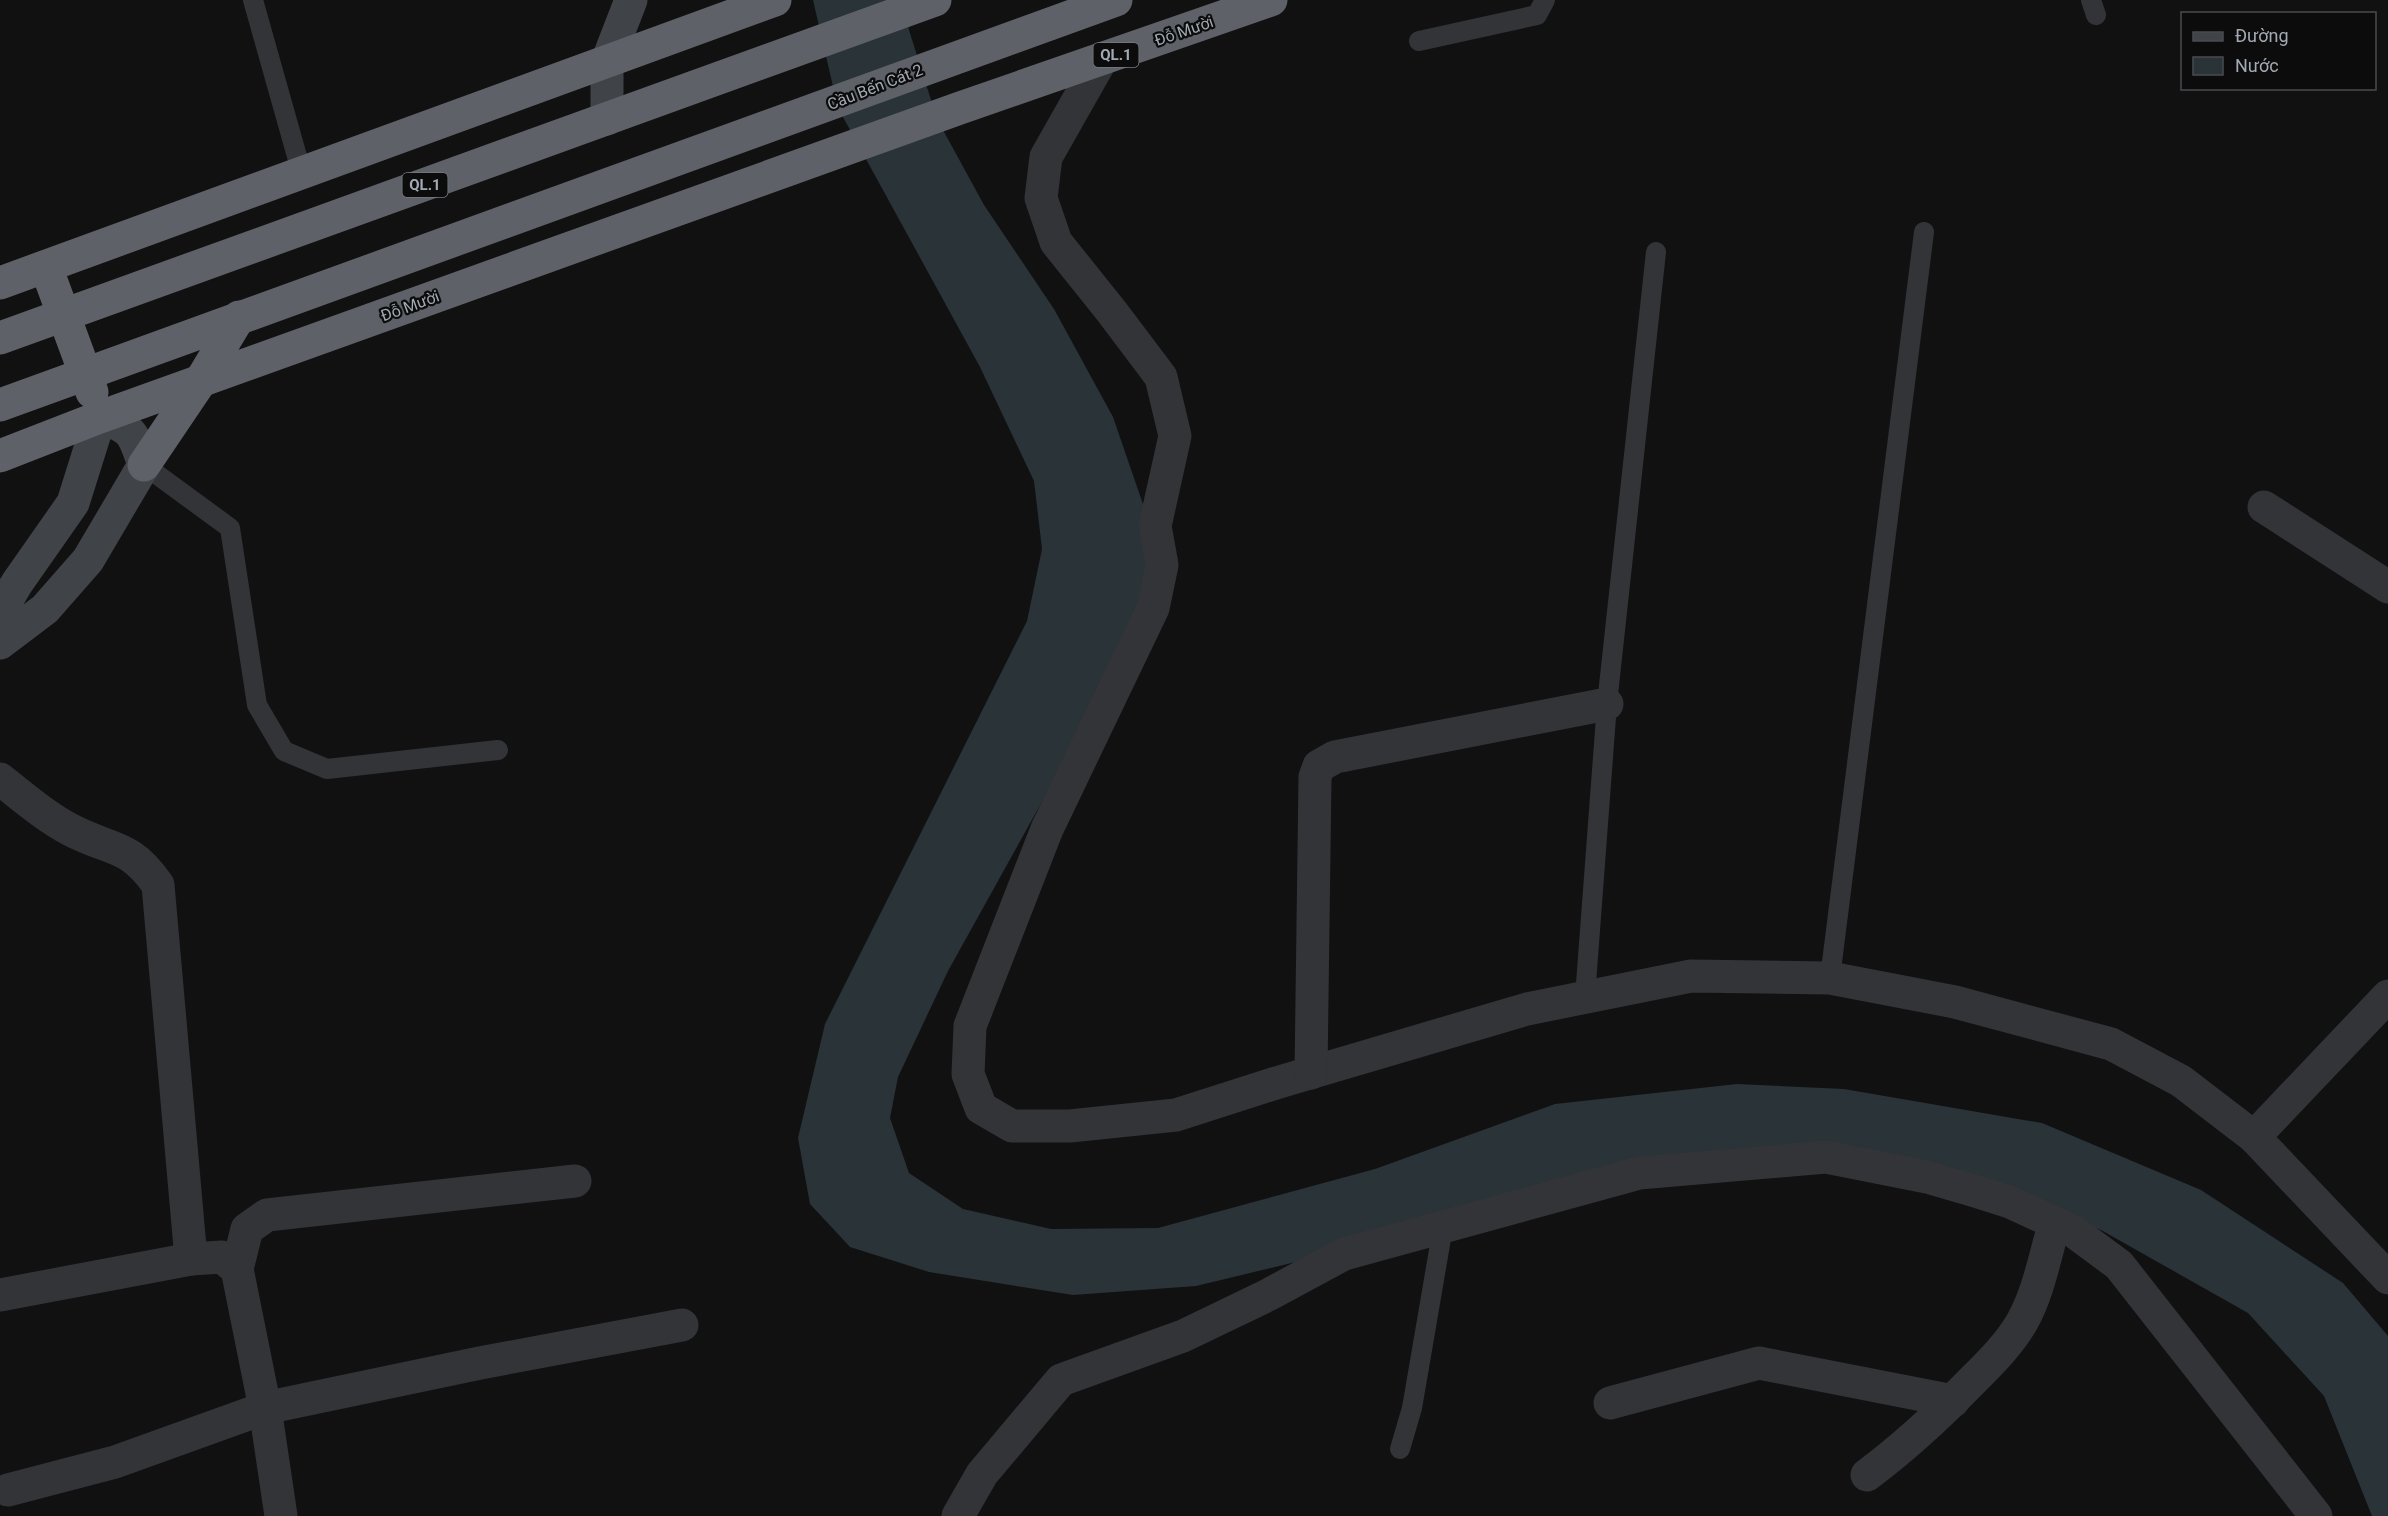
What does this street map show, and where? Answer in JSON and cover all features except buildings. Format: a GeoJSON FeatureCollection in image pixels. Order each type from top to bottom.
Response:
{"type":"FeatureCollection","features":[{"type":"Feature","properties":{"kind":"highway","name":"Cầu Bến Cát 2"},"geometry":{"type":"LineString","coordinates":[[239,317],[1116,0]]}},
{"type":"Feature","properties":{"kind":"highway","name":"Đỗ Mười"},"geometry":{"type":"LineString","coordinates":[[0,456],[100,417],[960,108],[1271,0]]}},
{"type":"Feature","properties":{"kind":"highway"},"geometry":{"type":"LineString","coordinates":[[0,284],[772,1]]}},
{"type":"Feature","properties":{"kind":"highway","name":"QL.1"},"geometry":{"type":"LineString","coordinates":[[0,338],[930,2]]}},
{"type":"Feature","properties":{"kind":"highway"},"geometry":{"type":"LineString","coordinates":[[45,267],[100,417]]}},
{"type":"Feature","properties":{"kind":"highway"},"geometry":{"type":"LineString","coordinates":[[0,405],[239,317]]}},
{"type":"Feature","properties":{"kind":"highway"},"geometry":{"type":"LineString","coordinates":[[144,465],[200,382],[239,317]]}},
{"type":"Feature","properties":{"kind":"street"},"geometry":{"type":"LineString","coordinates":[[607,119],[606,62],[631,0]]}},
{"type":"Feature","properties":{"kind":"street"},"geometry":{"type":"LineString","coordinates":[[1101,60],[1046,157],[1041,198],[1056,242],[1113,312],[1161,377],[1175,436],[1155,526],[1162,565],[1153,608],[1047,829],[970,1026],[968,1074],[981,1108],[1012,1126],[1070,1126],[1176,1116],[1527,1009],[1691,976],[1830,978],[1955,1002],[2111,1044],[2181,1081],[2254,1137],[2388,1278]]}},
{"type":"Feature","properties":{"kind":"street"},"geometry":{"type":"LineString","coordinates":[[0,612],[73,503],[100,417],[124,425],[136,440],[144,465],[88,560],[45,609],[0,643]]}},
{"type":"Feature","properties":{"kind":"street"},"geometry":{"type":"LineString","coordinates":[[2265,507],[2388,588]]}},
{"type":"Feature","properties":{"kind":"street"},"geometry":{"type":"LineString","coordinates":[[1311,1073],[1315,777],[1319,766],[1335,757],[1607,704]]}},
{"type":"Feature","properties":{"kind":"street"},"geometry":{"type":"LineString","coordinates":[[0,779],[71,830],[129,853],[146,867],[158,885],[191,1259]]}},
{"type":"Feature","properties":{"kind":"street"},"geometry":{"type":"LineString","coordinates":[[2254,1137],[2388,996]]}},
{"type":"Feature","properties":{"kind":"street"},"geometry":{"type":"LineString","coordinates":[[958,1516],[982,1474],[1061,1380],[1183,1336],[1268,1295],[1344,1254],[1639,1173],[1826,1157],[1936,1179],[2010,1202],[2073,1231],[2119,1265],[2316,1516]]}},
{"type":"Feature","properties":{"kind":"street"},"geometry":{"type":"LineString","coordinates":[[280,1516],[266,1408],[237,1269],[247,1229],[267,1215],[575,1181]]}},
{"type":"Feature","properties":{"kind":"street"},"geometry":{"type":"LineString","coordinates":[[1867,1476],[1953,1401],[2010,1340],[2023,1321],[2031,1301],[2055,1222]]}},
{"type":"Feature","properties":{"kind":"street"},"geometry":{"type":"LineString","coordinates":[[0,1295],[191,1259],[222,1257],[237,1269]]}},
{"type":"Feature","properties":{"kind":"street"},"geometry":{"type":"LineString","coordinates":[[8,1490],[115,1462],[266,1408],[682,1325]]}},
{"type":"Feature","properties":{"kind":"street"},"geometry":{"type":"LineString","coordinates":[[1610,1403],[1759,1363],[1953,1401]]}},
{"type":"Feature","properties":{"kind":"lane"},"geometry":{"type":"LineString","coordinates":[[253,0],[302,174]]}},
{"type":"Feature","properties":{"kind":"lane"},"geometry":{"type":"LineString","coordinates":[[1419,41],[1537,15],[1545,0]]}},
{"type":"Feature","properties":{"kind":"lane"},"geometry":{"type":"LineString","coordinates":[[1830,978],[1924,232]]}},
{"type":"Feature","properties":{"kind":"lane"},"geometry":{"type":"LineString","coordinates":[[1585,997],[1607,704],[1656,252]]}},
{"type":"Feature","properties":{"kind":"lane"},"geometry":{"type":"LineString","coordinates":[[144,465],[230,528],[257,705],[284,751],[327,769],[498,750]]}},
{"type":"Feature","properties":{"kind":"lane"},"geometry":{"type":"LineString","coordinates":[[1400,1449],[1412,1408],[1443,1227]]}},
{"type":"Feature","properties":{"kind":"water"},"geometry":{"type":"Polygon","coordinates":[[[813,0],[904,0],[909,30],[937,119],[984,205],[1054,309],[1113,417],[1145,510],[1158,562],[1139,627],[948,971],[898,1077],[890,1118],[909,1173],[963,1209],[1051,1229],[1158,1228],[1375,1169],[1555,1104],[1737,1084],[1844,1089],[2042,1123],[2201,1190],[2343,1283],[2388,1336],[2388,1516],[2372,1516],[2324,1396],[2248,1313],[2101,1230],[1944,1175],[1640,1169],[1387,1240],[1196,1286],[1073,1295],[929,1272],[850,1247],[810,1204],[798,1138],[825,1024],[1027,621],[1042,549],[1034,481],[980,367],[838,108],[813,0]]]}}]}
